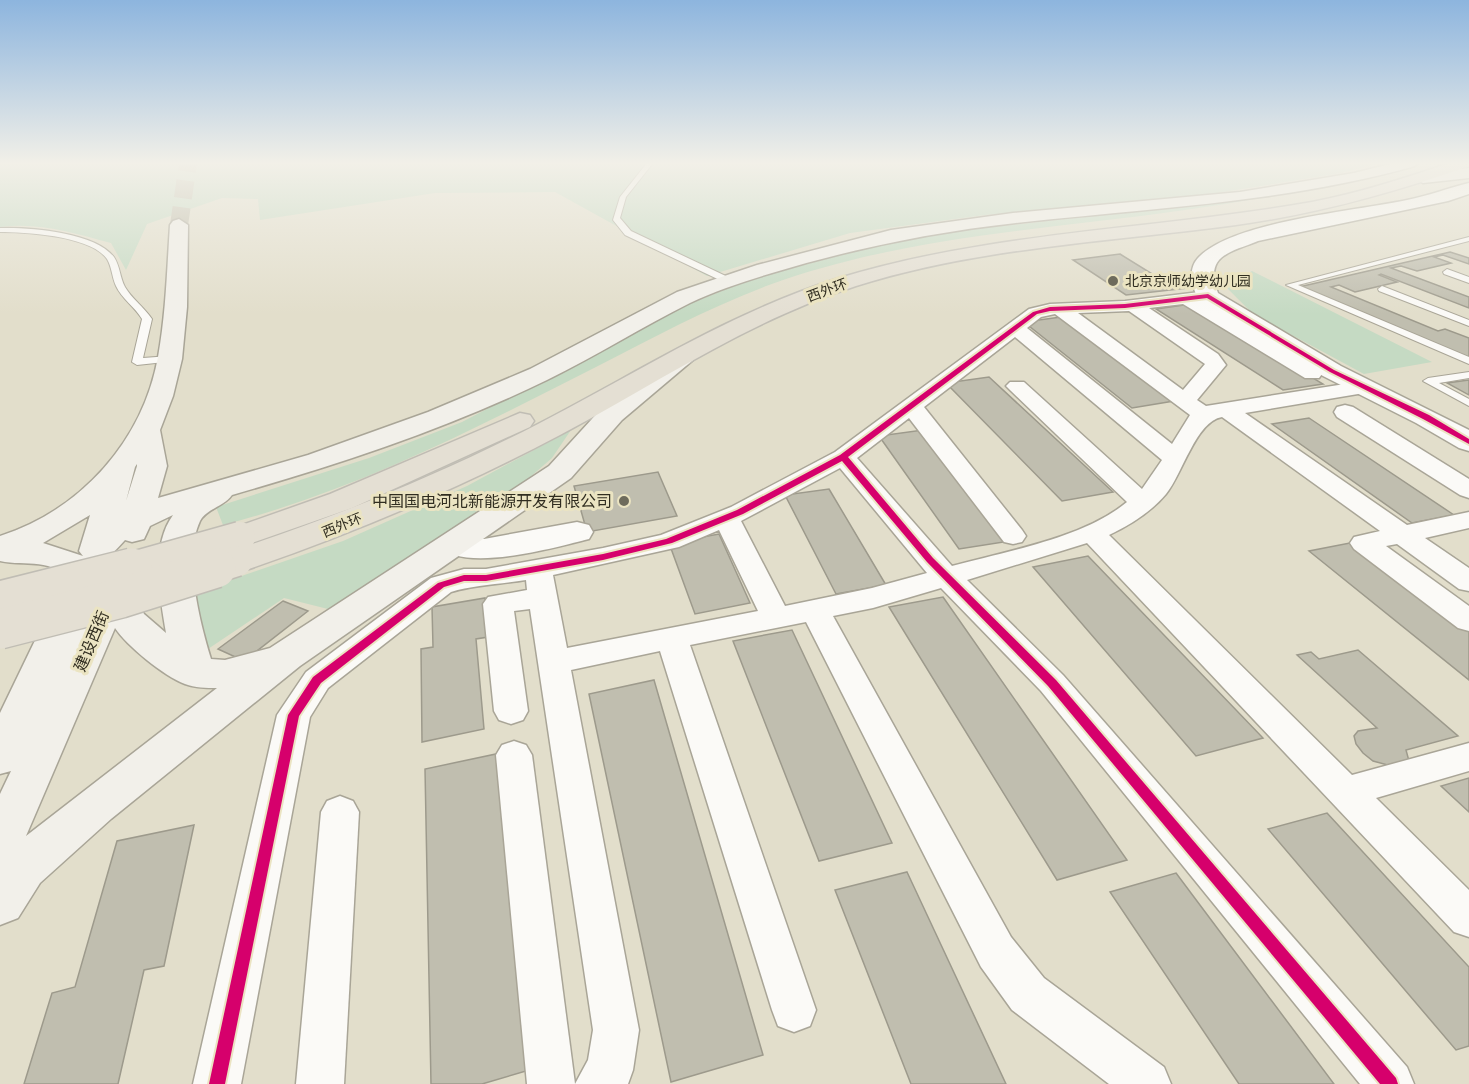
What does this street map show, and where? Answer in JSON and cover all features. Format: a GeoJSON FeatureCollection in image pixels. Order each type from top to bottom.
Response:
{"type":"FeatureCollection","features":[{"type":"Feature","properties":{"kind":"highway","name":"西外环"},"geometry":{"type":"LineString","coordinates":[[238,549],[463,448],[604,379],[713,319],[820,278],[954,246],[1207,214]]}},
{"type":"Feature","properties":{"kind":"highway","name":"西外环"},"geometry":{"type":"LineString","coordinates":[[238,549],[331,530],[487,463],[722,333],[784,305],[856,280],[1003,247],[1261,214]]}},
{"type":"Feature","properties":{"kind":"highway"},"geometry":{"type":"LineString","coordinates":[[0,601],[238,549]]}},
{"type":"Feature","properties":{"kind":"highway"},"geometry":{"type":"LineString","coordinates":[[0,629],[121,598],[238,549]]}},
{"type":"Feature","properties":{"kind":"main road"},"geometry":{"type":"LineString","coordinates":[[137,518],[172,503],[276,474],[438,418],[539,374],[685,297],[764,269],[891,236],[1013,218],[1061,214]]}},
{"type":"Feature","properties":{"kind":"main road","name":"建设西街"},"geometry":{"type":"LineString","coordinates":[[0,843],[94,636],[97,567],[160,396],[170,359],[176,306],[179,225]]}},
{"type":"Feature","properties":{"kind":"main road"},"geometry":{"type":"LineString","coordinates":[[0,902],[23,868],[95,806],[286,656],[560,472],[612,414],[668,369],[722,333]]}},
{"type":"Feature","properties":{"kind":"main road"},"geometry":{"type":"LineString","coordinates":[[0,546],[26,539],[77,512],[98,495],[139,454],[181,477],[215,479],[276,474]]}},
{"type":"Feature","properties":{"kind":"main road","name":"建设西街"},"geometry":{"type":"LineString","coordinates":[[0,757],[13,701],[97,567],[137,518],[139,454]]}},
{"type":"Feature","properties":{"kind":"main road"},"geometry":{"type":"LineString","coordinates":[[196,673],[187,651],[179,608],[177,540],[189,513],[204,500],[240,484]]}},
{"type":"Feature","properties":{"kind":"main road"},"geometry":{"type":"LineString","coordinates":[[0,553],[43,551],[69,561],[97,567],[130,622],[161,650],[196,673],[225,674],[286,656]]}},
{"type":"Feature","properties":{"kind":"main road"},"geometry":{"type":"LineString","coordinates":[[0,560],[11,566],[16,576],[0,642]]}},
{"type":"Feature","properties":{"kind":"main road"},"geometry":{"type":"LineString","coordinates":[[13,701],[49,687],[94,636]]}},
{"type":"Feature","properties":{"kind":"street"},"geometry":{"type":"LineString","coordinates":[[1198,298],[1203,263],[1218,249],[1246,238],[1373,214]]}},
{"type":"Feature","properties":{"kind":"street"},"geometry":{"type":"LineString","coordinates":[[1198,298],[1312,374]]}},
{"type":"Feature","properties":{"kind":"street"},"geometry":{"type":"LineString","coordinates":[[511,711],[498,604],[540,583],[603,557],[669,541],[726,517],[843,457],[1035,313],[1198,298],[1332,371],[1426,417],[1469,442]]}},
{"type":"Feature","properties":{"kind":"street"},"geometry":{"type":"LineString","coordinates":[[554,662],[873,598],[1091,532],[1121,520],[1156,490],[1204,408],[1216,365],[1210,358],[1132,305]]}},
{"type":"Feature","properties":{"kind":"street"},"geometry":{"type":"LineString","coordinates":[[1060,309],[1204,408],[1402,534],[1469,582]]}},
{"type":"Feature","properties":{"kind":"street"},"geometry":{"type":"LineString","coordinates":[[1015,327],[1174,458]]}},
{"type":"Feature","properties":{"kind":"street"},"geometry":{"type":"LineString","coordinates":[[1017,386],[1143,503]]}},
{"type":"Feature","properties":{"kind":"street"},"geometry":{"type":"LineString","coordinates":[[1204,408],[1364,387]]}},
{"type":"Feature","properties":{"kind":"street"},"geometry":{"type":"LineString","coordinates":[[911,405],[1013,536]]}},
{"type":"Feature","properties":{"kind":"street"},"geometry":{"type":"LineString","coordinates":[[1345,412],[1469,490]]}},
{"type":"Feature","properties":{"kind":"street"},"geometry":{"type":"LineString","coordinates":[[843,457],[946,576],[1052,683],[1390,1084]]}},
{"type":"Feature","properties":{"kind":"street"},"geometry":{"type":"LineString","coordinates":[[726,517],[776,618]]}},
{"type":"Feature","properties":{"kind":"street"},"geometry":{"type":"LineString","coordinates":[[1469,520],[1364,543],[1469,621]]}},
{"type":"Feature","properties":{"kind":"street"},"geometry":{"type":"LineString","coordinates":[[454,544],[469,549],[484,549],[577,532]]}},
{"type":"Feature","properties":{"kind":"street"},"geometry":{"type":"LineString","coordinates":[[1091,532],[1469,918]]}},
{"type":"Feature","properties":{"kind":"street"},"geometry":{"type":"LineString","coordinates":[[217,1084],[294,715],[317,680],[441,585],[464,578],[540,583]]}},
{"type":"Feature","properties":{"kind":"street"},"geometry":{"type":"LineString","coordinates":[[540,583],[616,1030],[610,1070],[599,1084]]}},
{"type":"Feature","properties":{"kind":"street"},"geometry":{"type":"LineString","coordinates":[[815,610],[996,952],[1028,994],[1147,1084]]}},
{"type":"Feature","properties":{"kind":"street"},"geometry":{"type":"LineString","coordinates":[[672,639],[794,1010]]}},
{"type":"Feature","properties":{"kind":"street"},"geometry":{"type":"LineString","coordinates":[[514,755],[551,1084]]}},
{"type":"Feature","properties":{"kind":"street"},"geometry":{"type":"LineString","coordinates":[[1345,792],[1469,757]]}},
{"type":"Feature","properties":{"kind":"street"},"geometry":{"type":"LineString","coordinates":[[320,1084],[340,812]]}},
{"type":"Feature","properties":{"kind":"lane"},"geometry":{"type":"LineString","coordinates":[[617,214],[616,218],[628,233],[729,281]]}},
{"type":"Feature","properties":{"kind":"lane"},"geometry":{"type":"LineString","coordinates":[[0,230],[27,229],[60,236],[99,249],[109,256],[122,288],[139,305],[147,319],[137,362],[170,359]]}},
{"type":"Feature","properties":{"kind":"lane"},"geometry":{"type":"LineString","coordinates":[[1469,239],[1290,285],[1469,362]]}},
{"type":"Feature","properties":{"kind":"lane"},"geometry":{"type":"LineString","coordinates":[[1456,242],[1469,246]]}},
{"type":"Feature","properties":{"kind":"lane"},"geometry":{"type":"LineString","coordinates":[[1447,272],[1469,280]]}},
{"type":"Feature","properties":{"kind":"lane"},"geometry":{"type":"LineString","coordinates":[[1382,289],[1469,323]]}},
{"type":"Feature","properties":{"kind":"lane"},"geometry":{"type":"LineString","coordinates":[[1469,375],[1428,381],[1469,403]]}},
{"type":"Feature","properties":{"kind":"green space"},"geometry":{"type":"Polygon","coordinates":[[[0,214],[177,214],[147,224],[126,270],[111,243],[43,227],[0,227],[0,214]]]}},
{"type":"Feature","properties":{"kind":"green space"},"geometry":{"type":"Polygon","coordinates":[[[259,214],[302,214],[260,220],[259,214]]]}},
{"type":"Feature","properties":{"kind":"green space"},"geometry":{"type":"Polygon","coordinates":[[[594,214],[1002,214],[850,233],[707,276],[594,214]]]}},
{"type":"Feature","properties":{"kind":"green space"},"geometry":{"type":"Polygon","coordinates":[[[1116,214],[1159,214],[923,245],[871,255],[769,285],[703,313],[506,413],[414,456],[320,495],[223,525],[216,507],[369,458],[462,422],[687,305],[754,278],[884,244],[946,232],[1116,214]]]}},
{"type":"Feature","properties":{"kind":"green space"},"geometry":{"type":"Polygon","coordinates":[[[1252,271],[1432,362],[1364,374],[1253,314],[1225,286],[1252,271]]]}},
{"type":"Feature","properties":{"kind":"green space"},"geometry":{"type":"Polygon","coordinates":[[[571,430],[552,458],[513,492],[332,610],[284,598],[208,649],[187,595],[343,541],[467,486],[571,430]]]}},
{"type":"Feature","properties":{"kind":"building"},"geometry":{"type":"Polygon","coordinates":[[[1450,252],[1469,258],[1469,264],[1443,255],[1434,257],[1451,263],[1417,271],[1401,266],[1391,268],[1469,297],[1469,308],[1381,274],[1379,275],[1397,282],[1355,292],[1339,285],[1331,287],[1438,331],[1445,329],[1469,338],[1469,357],[1299,287],[1450,252]]]}},
{"type":"Feature","properties":{"kind":"building"},"geometry":{"type":"Polygon","coordinates":[[[1120,254],[1157,277],[1168,276],[1188,288],[1126,295],[1073,260],[1120,254]]]}},
{"type":"Feature","properties":{"kind":"building"},"geometry":{"type":"Polygon","coordinates":[[[1191,304],[1323,384],[1283,390],[1156,309],[1191,304]]]}},
{"type":"Feature","properties":{"kind":"building"},"geometry":{"type":"Polygon","coordinates":[[[1061,317],[1174,401],[1132,408],[1024,322],[1061,317]]]}},
{"type":"Feature","properties":{"kind":"building"},"geometry":{"type":"Polygon","coordinates":[[[989,377],[1113,492],[1062,501],[946,383],[989,377]]]}},
{"type":"Feature","properties":{"kind":"building"},"geometry":{"type":"Polygon","coordinates":[[[1469,380],[1469,395],[1447,383],[1469,380]]]}},
{"type":"Feature","properties":{"kind":"building"},"geometry":{"type":"Polygon","coordinates":[[[1309,418],[1454,515],[1412,523],[1272,424],[1309,418]]]}},
{"type":"Feature","properties":{"kind":"building"},"geometry":{"type":"Polygon","coordinates":[[[923,430],[1010,541],[959,549],[879,436],[923,430]]]}},
{"type":"Feature","properties":{"kind":"building","name":"中国国电河北新能源开发有限公司"},"geometry":{"type":"Polygon","coordinates":[[[658,472],[677,516],[587,532],[574,486],[658,472]]]}},
{"type":"Feature","properties":{"kind":"building"},"geometry":{"type":"Polygon","coordinates":[[[829,489],[886,585],[836,594],[785,495],[829,489]]]}},
{"type":"Feature","properties":{"kind":"building"},"geometry":{"type":"Polygon","coordinates":[[[719,534],[750,603],[695,614],[669,543],[719,534]]]}},
{"type":"Feature","properties":{"kind":"building"},"geometry":{"type":"Polygon","coordinates":[[[1355,542],[1469,629],[1469,680],[1309,551],[1355,542]]]}},
{"type":"Feature","properties":{"kind":"building"},"geometry":{"type":"Polygon","coordinates":[[[1088,556],[1263,738],[1196,756],[1033,567],[1088,556]]]}},
{"type":"Feature","properties":{"kind":"building"},"geometry":{"type":"Polygon","coordinates":[[[943,597],[1127,860],[1057,880],[889,607],[943,597]]]}},
{"type":"Feature","properties":{"kind":"building"},"geometry":{"type":"Polygon","coordinates":[[[485,598],[488,637],[476,639],[484,729],[422,742],[421,649],[433,647],[432,607],[485,598]]]}},
{"type":"Feature","properties":{"kind":"building"},"geometry":{"type":"Polygon","coordinates":[[[283,601],[308,611],[244,661],[218,649],[283,601]]]}},
{"type":"Feature","properties":{"kind":"building"},"geometry":{"type":"Polygon","coordinates":[[[792,630],[892,843],[819,861],[733,641],[792,630]]]}},
{"type":"Feature","properties":{"kind":"building"},"geometry":{"type":"Polygon","coordinates":[[[1358,650],[1458,736],[1406,750],[1409,761],[1395,767],[1373,761],[1363,753],[1356,744],[1354,736],[1358,731],[1377,728],[1297,655],[1311,652],[1319,659],[1358,650]]]}},
{"type":"Feature","properties":{"kind":"building"},"geometry":{"type":"Polygon","coordinates":[[[654,680],[763,1055],[671,1082],[589,694],[654,680]]]}},
{"type":"Feature","properties":{"kind":"building"},"geometry":{"type":"Polygon","coordinates":[[[496,754],[526,1071],[482,1084],[431,1084],[425,769],[496,754]]]}},
{"type":"Feature","properties":{"kind":"building"},"geometry":{"type":"Polygon","coordinates":[[[1469,778],[1469,812],[1441,786],[1469,778]]]}},
{"type":"Feature","properties":{"kind":"building"},"geometry":{"type":"Polygon","coordinates":[[[1327,813],[1469,967],[1469,1046],[1456,1050],[1268,829],[1327,813]]]}},
{"type":"Feature","properties":{"kind":"building"},"geometry":{"type":"Polygon","coordinates":[[[194,825],[164,966],[144,970],[118,1084],[24,1084],[52,993],[75,987],[117,841],[194,825]]]}},
{"type":"Feature","properties":{"kind":"building"},"geometry":{"type":"Polygon","coordinates":[[[907,872],[1006,1084],[911,1084],[835,890],[907,872]]]}},
{"type":"Feature","properties":{"kind":"building"},"geometry":{"type":"Polygon","coordinates":[[[1176,873],[1334,1084],[1239,1084],[1110,892],[1176,873]]]}},
{"type":"Feature","properties":{"kind":"tunnel"},"geometry":{"type":"LineString","coordinates":[[179,225],[181,214]]}},
{"type":"Feature","properties":{"kind":"cycle path"},"geometry":{"type":"LineString","coordinates":[[843,457],[1035,313],[1050,309],[1125,306],[1208,296],[1332,371],[1426,417],[1469,442]]}},
{"type":"Feature","properties":{"kind":"cycle path"},"geometry":{"type":"LineString","coordinates":[[217,1084],[294,715],[317,680],[441,585],[464,578],[486,578],[603,557],[669,541],[740,512],[843,457],[930,560],[1052,683],[1390,1084]]}},
{"type":"Feature","properties":{"kind":"place","name":"北京京师幼学幼儿园"},"geometry":{"type":"Point","coordinates":[1113,281]}},
{"type":"Feature","properties":{"kind":"place","name":"中国国电河北新能源开发有限公司"},"geometry":{"type":"Point","coordinates":[624,501]}}]}
